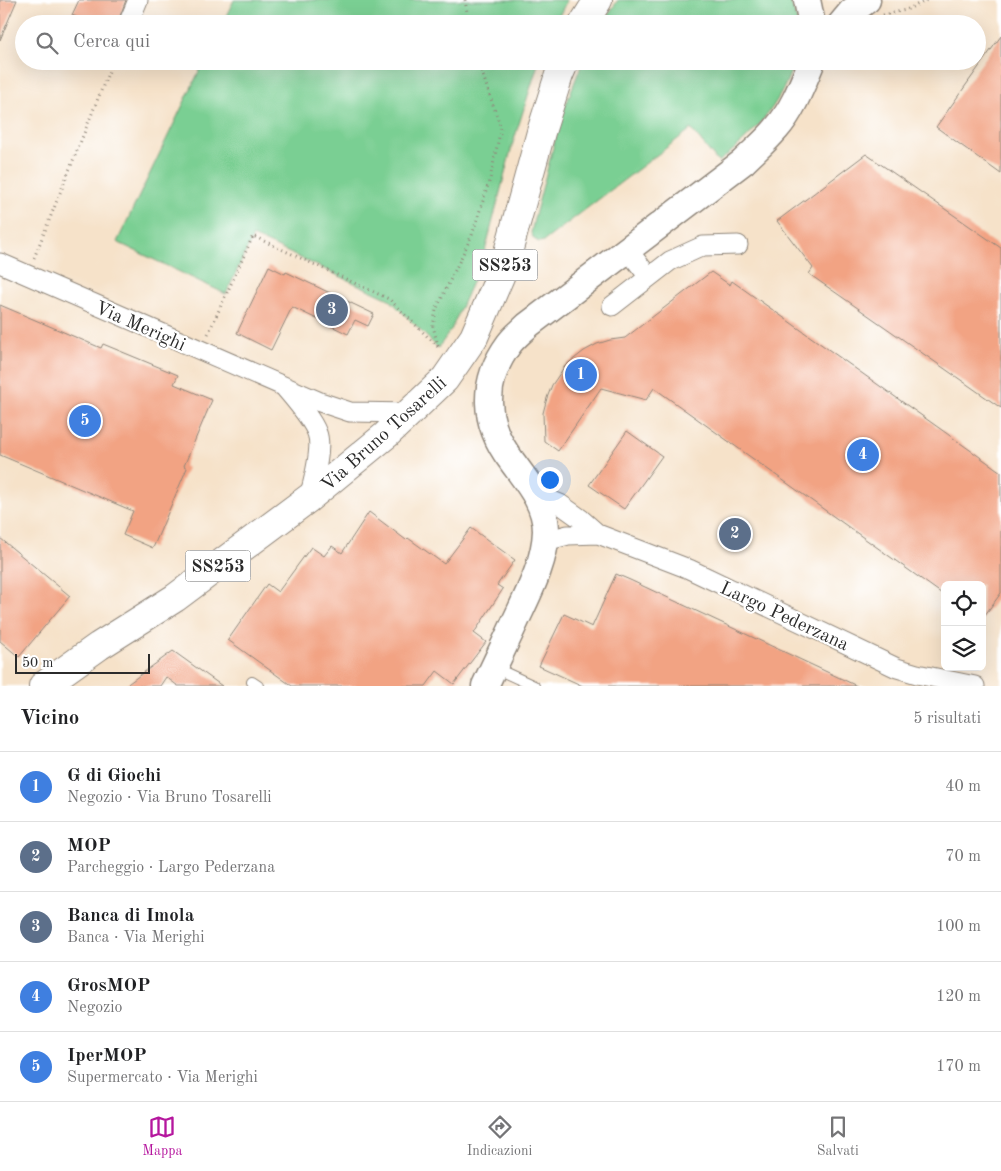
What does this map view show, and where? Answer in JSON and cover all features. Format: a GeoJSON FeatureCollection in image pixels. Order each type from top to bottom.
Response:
{"type":"FeatureCollection","features":[{"type":"Feature","properties":{"kind":"main road"},"geometry":{"type":"LineString","coordinates":[[589,15],[598,0]]}},
{"type":"Feature","properties":{"kind":"main road"},"geometry":{"type":"LineString","coordinates":[[807,0],[810,15]]}},
{"type":"Feature","properties":{"kind":"main road"},"geometry":{"type":"LineString","coordinates":[[848,15],[851,12],[872,8]]}},
{"type":"Feature","properties":{"kind":"main road","name":"Via Bruno Tosarelli"},"geometry":{"type":"LineString","coordinates":[[43,686],[99,646],[175,598],[309,498],[411,413],[445,379],[474,337],[507,259],[541,132],[561,70]]}},
{"type":"Feature","properties":{"kind":"main road"},"geometry":{"type":"LineString","coordinates":[[489,677],[528,594],[541,561],[545,541],[544,516],[534,494],[499,442],[492,426],[488,401],[493,373],[510,342],[528,325],[742,162],[759,146],[776,129],[788,112],[808,70]]}},
{"type":"Feature","properties":{"kind":"street"},"geometry":{"type":"LineString","coordinates":[[132,15],[138,0]]}},
{"type":"Feature","properties":{"kind":"street"},"geometry":{"type":"LineString","coordinates":[[612,306],[670,261],[703,246],[738,246]]}},
{"type":"Feature","properties":{"kind":"street"},"geometry":{"type":"LineString","coordinates":[[627,250],[649,277]]}},
{"type":"Feature","properties":{"kind":"street","name":"Via Merighi"},"geometry":{"type":"LineString","coordinates":[[0,263],[320,402],[350,412],[411,413]]}},
{"type":"Feature","properties":{"kind":"street","name":"Via Merighi"},"geometry":{"type":"LineString","coordinates":[[282,386],[300,406],[318,433],[318,462],[309,498]]}},
{"type":"Feature","properties":{"kind":"street","name":"Largo Pederzana"},"geometry":{"type":"LineString","coordinates":[[534,494],[560,504],[598,534],[689,569],[897,668],[974,686]]}},
{"type":"Feature","properties":{"kind":"street","name":"Largo Pederzana"},"geometry":{"type":"LineString","coordinates":[[545,541],[568,535],[598,534]]}},
{"type":"Feature","properties":{"kind":"lane"},"geometry":{"type":"LineString","coordinates":[[489,677],[534,686]]}},
{"type":"Feature","properties":{"kind":"path"},"geometry":{"type":"LineString","coordinates":[[466,0],[468,15]]}},
{"type":"Feature","properties":{"kind":"path"},"geometry":{"type":"LineString","coordinates":[[872,8],[906,10],[927,0]]}},
{"type":"Feature","properties":{"kind":"path"},"geometry":{"type":"LineString","coordinates":[[27,275],[57,205],[110,70]]}},
{"type":"Feature","properties":{"kind":"path"},"geometry":{"type":"LineString","coordinates":[[438,348],[433,326],[436,310],[472,235],[490,179],[501,128],[481,70]]}},
{"type":"Feature","properties":{"kind":"path"},"geometry":{"type":"LineString","coordinates":[[207,354],[207,335],[253,236],[389,299],[443,353]]}},
{"type":"Feature","properties":{"kind":"green space"},"geometry":{"type":"Polygon","coordinates":[[[234,0],[567,0],[560,15],[226,15],[234,0]]]}},
{"type":"Feature","properties":{"kind":"green space"},"geometry":{"type":"Polygon","coordinates":[[[618,0],[790,0],[795,15],[608,15],[618,0]]]}},
{"type":"Feature","properties":{"kind":"green space"},"geometry":{"type":"Polygon","coordinates":[[[200,70],[536,70],[512,146],[484,255],[451,330],[438,348],[389,299],[253,236],[226,294],[117,242],[200,70]]]}},
{"type":"Feature","properties":{"kind":"green space"},"geometry":{"type":"Polygon","coordinates":[[[579,70],[791,70],[782,91],[765,118],[743,141],[718,162],[691,129],[544,241],[539,242],[534,239],[531,233],[562,114],[579,70]]]}},
{"type":"Feature","properties":{"kind":"building"},"geometry":{"type":"Polygon","coordinates":[[[0,0],[17,0],[0,40],[0,0]]]}},
{"type":"Feature","properties":{"kind":"building"},"geometry":{"type":"Polygon","coordinates":[[[79,0],[126,0],[120,15],[72,15],[79,0]]]}},
{"type":"Feature","properties":{"kind":"building"},"geometry":{"type":"Polygon","coordinates":[[[1001,36],[1001,174],[936,127],[977,70],[986,70],[986,57],[1001,36]]]}},
{"type":"Feature","properties":{"kind":"building"},"geometry":{"type":"Polygon","coordinates":[[[866,154],[1001,248],[1001,408],[809,274],[813,268],[777,221],[866,154]]]}},
{"type":"Feature","properties":{"kind":"building"},"geometry":{"type":"Polygon","coordinates":[[[269,266],[285,274],[286,272],[374,314],[368,326],[355,320],[348,334],[292,307],[271,350],[237,333],[269,266]]]}},
{"type":"Feature","properties":{"kind":"building"},"geometry":{"type":"Polygon","coordinates":[[[711,272],[730,285],[732,281],[1001,472],[1001,593],[986,614],[986,581],[941,581],[941,593],[654,388],[646,400],[601,388],[558,451],[544,441],[543,413],[552,385],[565,366],[584,351],[597,344],[625,338],[711,272]]]}},
{"type":"Feature","properties":{"kind":"building"},"geometry":{"type":"Polygon","coordinates":[[[0,305],[101,348],[103,344],[178,375],[174,384],[212,400],[184,466],[187,468],[153,548],[123,535],[133,511],[0,455],[0,305]]]}},
{"type":"Feature","properties":{"kind":"building"},"geometry":{"type":"Polygon","coordinates":[[[627,431],[662,456],[624,509],[589,485],[627,431]]]}},
{"type":"Feature","properties":{"kind":"building"},"geometry":{"type":"Polygon","coordinates":[[[369,512],[406,540],[408,538],[444,564],[471,528],[515,560],[497,585],[503,589],[474,633],[486,642],[454,684],[437,671],[426,686],[292,686],[228,640],[267,584],[278,592],[311,547],[324,556],[332,546],[342,553],[369,512]]]}},
{"type":"Feature","properties":{"kind":"building"},"geometry":{"type":"Polygon","coordinates":[[[0,538],[70,596],[19,657],[0,641],[0,538]]]}},
{"type":"Feature","properties":{"kind":"building"},"geometry":{"type":"Polygon","coordinates":[[[616,574],[857,686],[583,686],[539,666],[564,614],[592,627],[616,574]]]}},
{"type":"Feature","properties":{"kind":"building"},"geometry":{"type":"Polygon","coordinates":[[[173,651],[222,686],[178,686],[166,677],[160,686],[125,686],[173,651]]]}},
{"type":"Feature","properties":{"kind":"place","name":"Banca di Imola"},"geometry":{"type":"Point","coordinates":[332,310]}},
{"type":"Feature","properties":{"kind":"place","name":"G di Giochi"},"geometry":{"type":"Point","coordinates":[581,375]}},
{"type":"Feature","properties":{"kind":"place","name":"IperMOP"},"geometry":{"type":"Point","coordinates":[85,421]}},
{"type":"Feature","properties":{"kind":"place","name":"GrosMOP"},"geometry":{"type":"Point","coordinates":[863,455]}},
{"type":"Feature","properties":{"kind":"place","name":"MOP"},"geometry":{"type":"Point","coordinates":[735,534]}}]}
